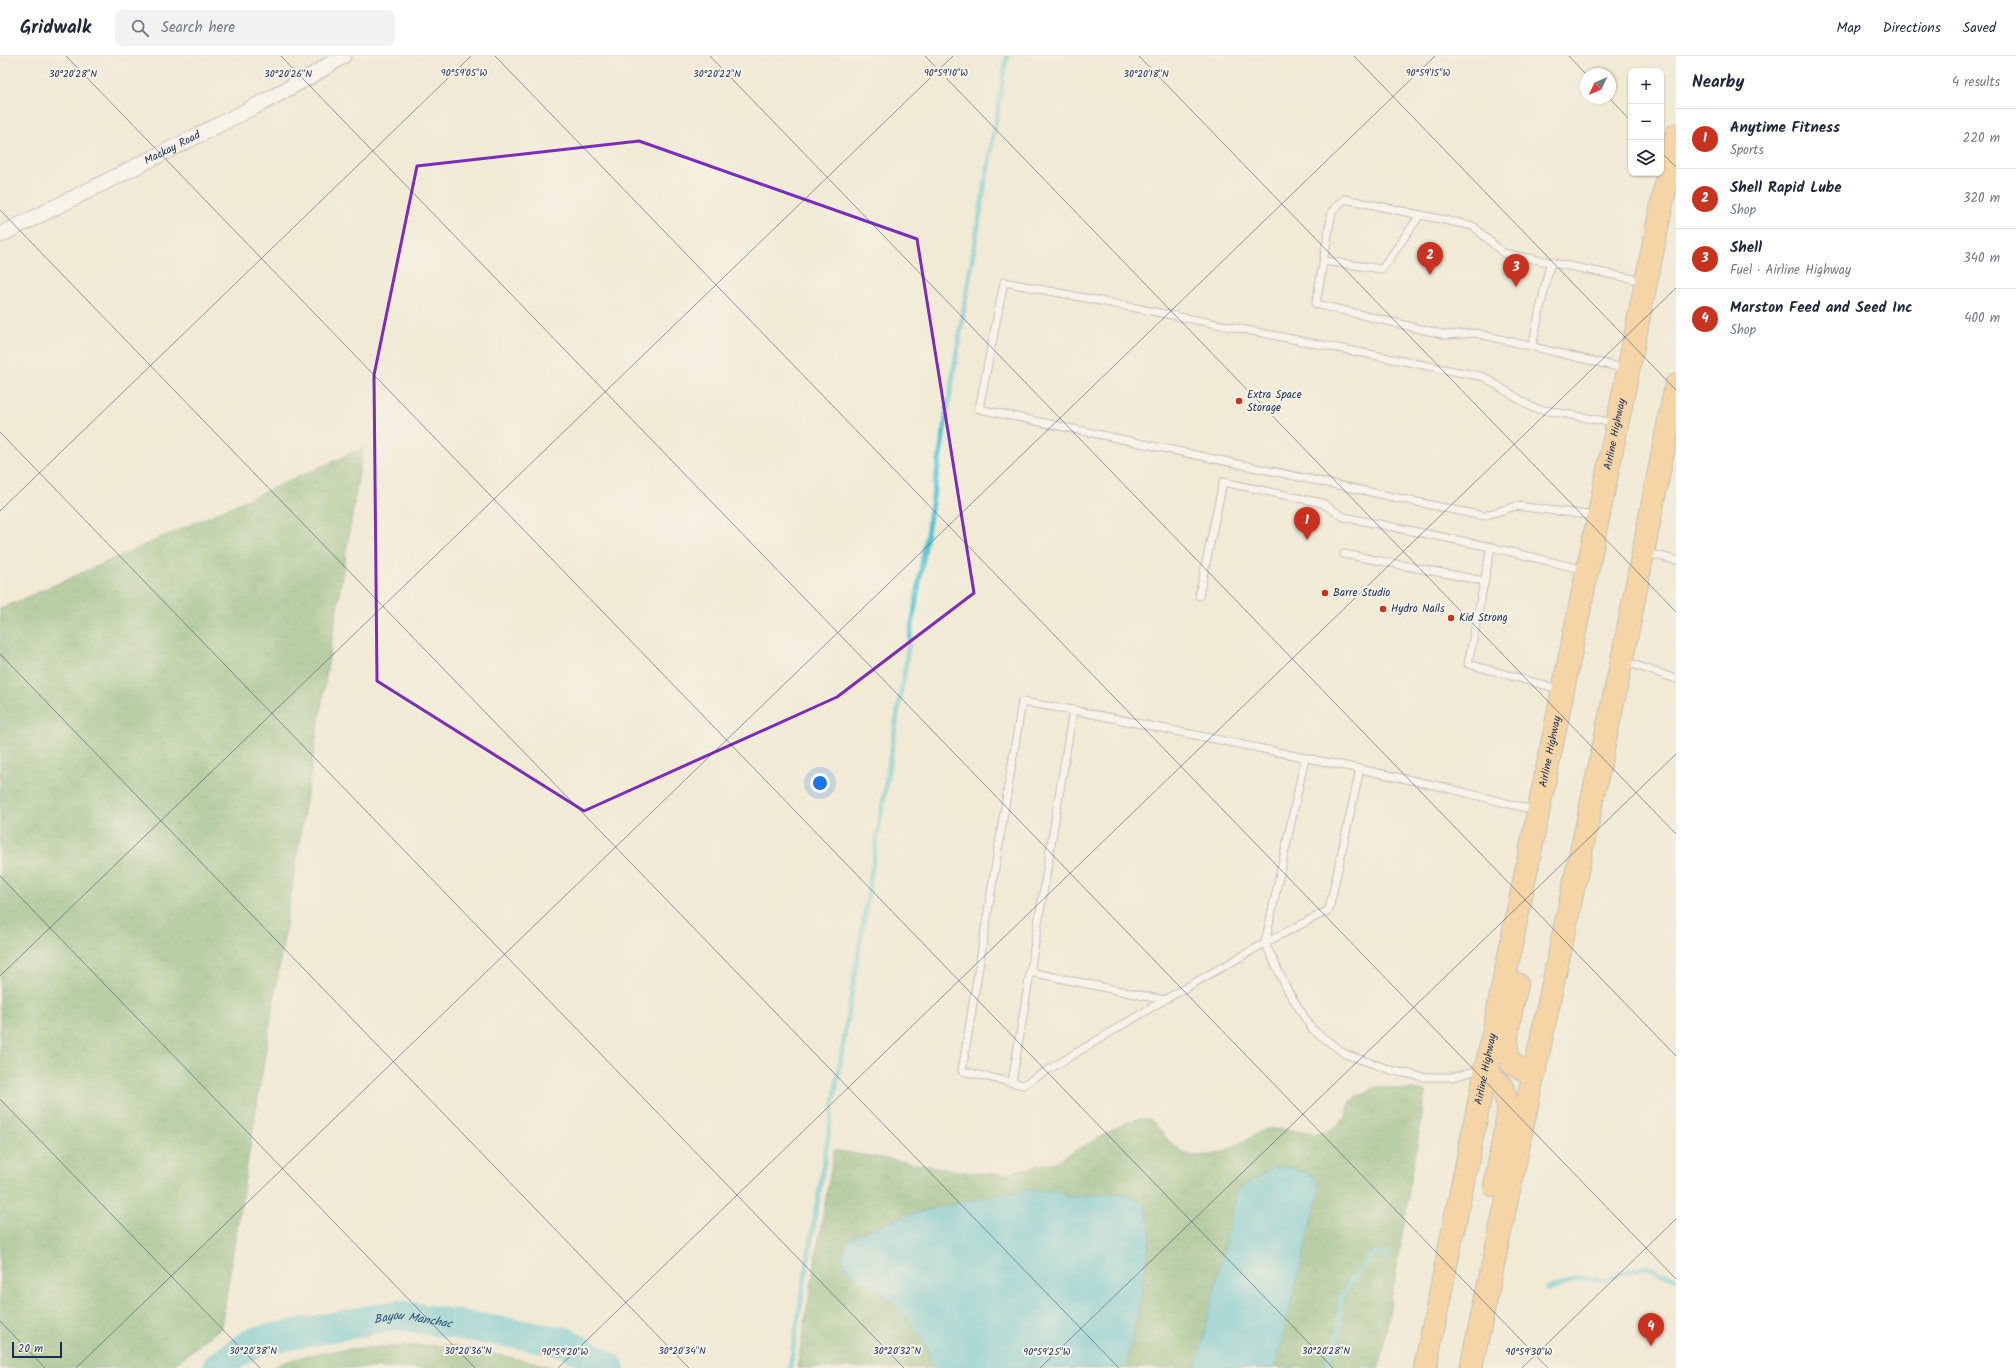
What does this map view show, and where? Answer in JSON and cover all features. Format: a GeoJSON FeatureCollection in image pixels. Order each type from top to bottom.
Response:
{"type":"FeatureCollection","features":[{"type":"Feature","properties":{"kind":"highway","name":"Airline Highway"},"geometry":{"type":"LineString","coordinates":[[1425,1368],[1484,1069],[1676,134]]}},
{"type":"Feature","properties":{"kind":"highway"},"geometry":{"type":"LineString","coordinates":[[1471,1368],[1535,1073],[1673,418],[1676,385]]}},
{"type":"Feature","properties":{"kind":"highway"},"geometry":{"type":"LineString","coordinates":[[1526,866],[1534,885],[1528,928],[1507,1038],[1508,1056],[1514,1065],[1535,1073]]}},
{"type":"Feature","properties":{"kind":"highway"},"geometry":{"type":"LineString","coordinates":[[1484,1069],[1502,1087],[1509,1108],[1488,1226],[1498,1242]]}},
{"type":"Feature","properties":{"kind":"street","name":"Mackay Road"},"geometry":{"type":"LineString","coordinates":[[0,235],[260,104],[316,74],[343,56]]}},
{"type":"Feature","properties":{"kind":"lane"},"geometry":{"type":"LineString","coordinates":[[1628,369],[1476,333],[1446,335],[1316,304],[1332,211],[1345,200],[1473,226],[1503,253],[1550,264],[1646,282]]}},
{"type":"Feature","properties":{"kind":"lane"},"geometry":{"type":"LineString","coordinates":[[1324,261],[1382,269],[1420,215]]}},
{"type":"Feature","properties":{"kind":"lane"},"geometry":{"type":"LineString","coordinates":[[1532,346],[1550,264]]}},
{"type":"Feature","properties":{"kind":"lane"},"geometry":{"type":"LineString","coordinates":[[1598,517],[1516,506],[1483,516],[979,409],[1004,282],[1484,377],[1533,408],[1617,423]]}},
{"type":"Feature","properties":{"kind":"lane"},"geometry":{"type":"LineString","coordinates":[[1199,596],[1223,482],[1322,503],[1344,517],[1491,548],[1586,571]]}},
{"type":"Feature","properties":{"kind":"lane"},"geometry":{"type":"LineString","coordinates":[[1491,548],[1468,664],[1562,690]]}},
{"type":"Feature","properties":{"kind":"lane"},"geometry":{"type":"LineString","coordinates":[[1644,552],[1676,560]]}},
{"type":"Feature","properties":{"kind":"lane"},"geometry":{"type":"LineString","coordinates":[[1344,554],[1484,581]]}},
{"type":"Feature","properties":{"kind":"lane"},"geometry":{"type":"LineString","coordinates":[[1622,660],[1676,678]]}},
{"type":"Feature","properties":{"kind":"lane"},"geometry":{"type":"LineString","coordinates":[[1360,769],[1330,910],[1265,943],[1164,1000],[1023,1085],[962,1071],[1022,702],[1073,710],[1360,769],[1443,787],[1537,811]]}},
{"type":"Feature","properties":{"kind":"lane"},"geometry":{"type":"LineString","coordinates":[[1012,1083],[1073,710]]}},
{"type":"Feature","properties":{"kind":"lane"},"geometry":{"type":"LineString","coordinates":[[1305,758],[1265,943],[1288,991],[1312,1029],[1345,1054],[1394,1070],[1424,1077],[1453,1077],[1484,1069]]}},
{"type":"Feature","properties":{"kind":"lane"},"geometry":{"type":"LineString","coordinates":[[1030,972],[1164,1000]]}},
{"type":"Feature","properties":{"kind":"highlighted area"},"geometry":{"type":"Polygon","coordinates":[[[639,141],[917,239],[974,593],[837,697],[584,811],[377,681],[374,375],[417,166],[639,141]]]}},
{"type":"Feature","properties":{"kind":"green space"},"geometry":{"type":"Polygon","coordinates":[[[363,448],[221,1328],[170,1368],[0,1368],[0,609],[363,448]]]}},
{"type":"Feature","properties":{"kind":"green space"},"geometry":{"type":"Polygon","coordinates":[[[1375,1087],[1426,1091],[1380,1368],[797,1368],[834,1150],[971,1173],[1002,1174],[1055,1162],[1127,1122],[1138,1119],[1151,1119],[1169,1141],[1184,1153],[1194,1156],[1211,1155],[1223,1152],[1266,1129],[1275,1128],[1316,1134],[1332,1130],[1345,1118],[1350,1102],[1356,1096],[1365,1094],[1375,1087]]]}},
{"type":"Feature","properties":{"kind":"green space"},"geometry":{"type":"Polygon","coordinates":[[[450,1345],[542,1364],[552,1368],[272,1368],[291,1360],[335,1351],[359,1348],[450,1345]]]}},
{"type":"Feature","properties":{"kind":"water"},"geometry":{"type":"Polygon","coordinates":[[[1274,1167],[1292,1168],[1314,1176],[1318,1186],[1318,1196],[1275,1368],[1196,1368],[1238,1190],[1274,1167]]]}},
{"type":"Feature","properties":{"kind":"water"},"geometry":{"type":"Polygon","coordinates":[[[1024,1190],[1059,1191],[1068,1197],[1113,1193],[1131,1197],[1143,1203],[1149,1220],[1150,1240],[1126,1368],[933,1368],[927,1347],[907,1317],[886,1297],[847,1270],[842,1255],[849,1239],[870,1229],[934,1208],[1024,1190]]]}},
{"type":"Feature","properties":{"kind":"waterway"},"geometry":{"type":"LineString","coordinates":[[790,1368],[973,254],[1007,56]]}},
{"type":"Feature","properties":{"kind":"waterway"},"geometry":{"type":"LineString","coordinates":[[1327,1368],[1330,1354],[1338,1337],[1341,1297],[1357,1272],[1375,1253],[1389,1256]]}},
{"type":"Feature","properties":{"kind":"waterway"},"geometry":{"type":"LineString","coordinates":[[1548,1289],[1576,1280],[1607,1279],[1648,1266],[1676,1280]]}},
{"type":"Feature","properties":{"kind":"waterway","name":"Bayou Manchac"},"geometry":{"type":"LineString","coordinates":[[217,1368],[253,1342],[398,1315],[566,1342],[610,1368]]}},
{"type":"Feature","properties":{"kind":"place","name":"Shell Rapid Lube"},"geometry":{"type":"Point","coordinates":[1430,275]}},
{"type":"Feature","properties":{"kind":"place","name":"Shell"},"geometry":{"type":"Point","coordinates":[1516,287]}},
{"type":"Feature","properties":{"kind":"place","name":"Extra Space Storage"},"geometry":{"type":"Point","coordinates":[1239,401]}},
{"type":"Feature","properties":{"kind":"place","name":"Anytime Fitness"},"geometry":{"type":"Point","coordinates":[1307,540]}},
{"type":"Feature","properties":{"kind":"place","name":"Barre Studio"},"geometry":{"type":"Point","coordinates":[1325,593]}},
{"type":"Feature","properties":{"kind":"place","name":"Hydro Nails"},"geometry":{"type":"Point","coordinates":[1383,609]}},
{"type":"Feature","properties":{"kind":"place","name":"Kid Strong"},"geometry":{"type":"Point","coordinates":[1451,618]}},
{"type":"Feature","properties":{"kind":"place","name":"Marston Feed and Seed Inc"},"geometry":{"type":"Point","coordinates":[1651,1346]}}]}
